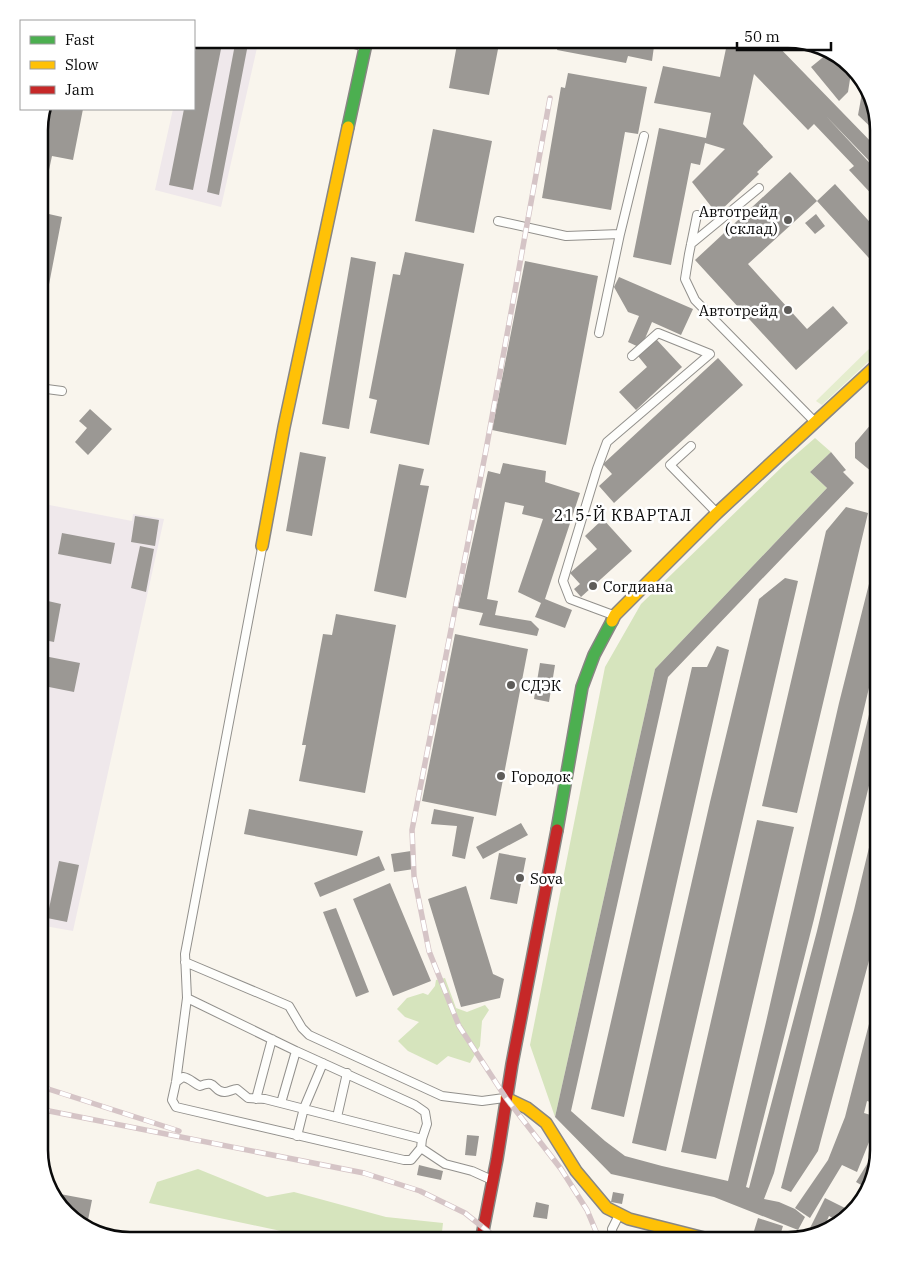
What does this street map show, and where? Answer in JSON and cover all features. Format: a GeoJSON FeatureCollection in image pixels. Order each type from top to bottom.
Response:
{"type":"FeatureCollection","features":[{"type":"Feature","properties":{"kind":"street"},"geometry":{"type":"LineString","coordinates":[[262,546],[284,427],[365,48]]}},
{"type":"Feature","properties":{"kind":"street"},"geometry":{"type":"LineString","coordinates":[[483,1232],[582,687],[594,655],[615,615],[717,513],[870,371]]}},
{"type":"Feature","properties":{"kind":"street"},"geometry":{"type":"LineString","coordinates":[[506,1098],[527,1108],[546,1124],[576,1171],[606,1208],[630,1219],[681,1232]]}},
{"type":"Feature","properties":{"kind":"lane"},"geometry":{"type":"LineString","coordinates":[[599,333],[620,234],[644,136]]}},
{"type":"Feature","properties":{"kind":"lane"},"geometry":{"type":"LineString","coordinates":[[691,244],[759,188]]}},
{"type":"Feature","properties":{"kind":"lane"},"geometry":{"type":"LineString","coordinates":[[697,215],[685,279],[695,300],[815,422]]}},
{"type":"Feature","properties":{"kind":"lane"},"geometry":{"type":"LineString","coordinates":[[498,222],[566,236],[620,234]]}},
{"type":"Feature","properties":{"kind":"lane"},"geometry":{"type":"LineString","coordinates":[[615,615],[570,599],[563,581],[597,469],[607,442],[710,354],[658,333],[632,356]]}},
{"type":"Feature","properties":{"kind":"lane"},"geometry":{"type":"LineString","coordinates":[[48,389],[62,391]]}},
{"type":"Feature","properties":{"kind":"lane"},"geometry":{"type":"LineString","coordinates":[[691,446],[670,465],[717,513]]}},
{"type":"Feature","properties":{"kind":"lane"},"geometry":{"type":"LineString","coordinates":[[187,998],[296,1051],[406,1100],[425,1112],[428,1124],[422,1139],[422,1148],[411,1160],[404,1160],[176,1107],[172,1100],[187,998],[185,954],[262,546]]}},
{"type":"Feature","properties":{"kind":"lane"},"geometry":{"type":"LineString","coordinates":[[185,962],[288,1006],[302,1028],[309,1035],[442,1096],[482,1102],[506,1098]]}},
{"type":"Feature","properties":{"kind":"lane"},"geometry":{"type":"LineString","coordinates":[[256,1099],[272,1039]]}},
{"type":"Feature","properties":{"kind":"lane"},"geometry":{"type":"LineString","coordinates":[[280,1103],[296,1051]]}},
{"type":"Feature","properties":{"kind":"lane"},"geometry":{"type":"LineString","coordinates":[[297,1136],[304,1108],[323,1063]]}},
{"type":"Feature","properties":{"kind":"lane"},"geometry":{"type":"LineString","coordinates":[[337,1117],[347,1073]]}},
{"type":"Feature","properties":{"kind":"lane"},"geometry":{"type":"LineString","coordinates":[[176,1082],[183,1077],[200,1086],[207,1082],[214,1084],[220,1091],[226,1092],[237,1089],[248,1098],[265,1098],[422,1139]]}},
{"type":"Feature","properties":{"kind":"lane"},"geometry":{"type":"LineString","coordinates":[[422,1148],[445,1164],[472,1171],[493,1181]]}},
{"type":"Feature","properties":{"kind":"lane"},"geometry":{"type":"LineString","coordinates":[[612,1232],[620,1214]]}},
{"type":"Feature","properties":{"kind":"shaded area"},"geometry":{"type":"Polygon","coordinates":[[[195,48],[257,48],[221,207],[155,190],[173,110],[195,110],[195,48]]]}},
{"type":"Feature","properties":{"kind":"shaded area"},"geometry":{"type":"Polygon","coordinates":[[[48,505],[132,521],[133,514],[164,519],[73,931],[48,927],[48,505]]]}},
{"type":"Feature","properties":{"kind":"green space"},"geometry":{"type":"Polygon","coordinates":[[[870,348],[870,360],[822,405],[816,401],[870,348]]]}},
{"type":"Feature","properties":{"kind":"green space"},"geometry":{"type":"Polygon","coordinates":[[[815,438],[831,452],[810,472],[827,488],[655,669],[555,1117],[530,1045],[605,667],[641,604],[785,464],[815,438]]]}},
{"type":"Feature","properties":{"kind":"green space"},"geometry":{"type":"Polygon","coordinates":[[[445,978],[456,1008],[467,1012],[485,1005],[489,1010],[482,1021],[480,1046],[470,1063],[448,1056],[437,1065],[408,1051],[398,1041],[419,1022],[405,1017],[397,1009],[407,998],[423,993],[428,995],[435,986],[436,980],[445,978]]]}},
{"type":"Feature","properties":{"kind":"green space"},"geometry":{"type":"Polygon","coordinates":[[[198,1169],[267,1197],[294,1192],[386,1217],[443,1223],[442,1232],[286,1232],[149,1203],[157,1182],[198,1169]]]}},
{"type":"Feature","properties":{"kind":"building"},"geometry":{"type":"Polygon","coordinates":[[[196,48],[221,48],[193,190],[169,185],[184,110],[195,110],[196,48]]]}},
{"type":"Feature","properties":{"kind":"building"},"geometry":{"type":"Polygon","coordinates":[[[234,48],[247,48],[219,195],[207,192],[234,48]]]}},
{"type":"Feature","properties":{"kind":"building"},"geometry":{"type":"Polygon","coordinates":[[[456,48],[498,48],[489,95],[449,88],[456,48]]]}},
{"type":"Feature","properties":{"kind":"building"},"geometry":{"type":"Polygon","coordinates":[[[558,48],[654,48],[652,61],[628,56],[626,63],[557,50],[558,48]]]}},
{"type":"Feature","properties":{"kind":"building"},"geometry":{"type":"Polygon","coordinates":[[[726,48],[780,48],[870,141],[870,162],[826,116],[870,163],[870,192],[849,170],[854,166],[814,124],[808,130],[754,74],[743,124],[773,157],[757,172],[759,174],[717,214],[692,182],[725,149],[705,143],[700,165],[691,163],[671,265],[633,257],[659,128],[706,138],[711,113],[654,103],[663,66],[720,77],[726,48]]]}},
{"type":"Feature","properties":{"kind":"building"},"geometry":{"type":"Polygon","coordinates":[[[824,56],[833,61],[850,77],[848,92],[839,101],[811,67],[824,56]]]}},
{"type":"Feature","properties":{"kind":"building"},"geometry":{"type":"Polygon","coordinates":[[[568,73],[647,87],[638,134],[625,132],[611,210],[542,198],[561,87],[565,88],[568,73]]]}},
{"type":"Feature","properties":{"kind":"building"},"geometry":{"type":"Polygon","coordinates":[[[862,95],[867,108],[870,126],[858,115],[862,95]]]}},
{"type":"Feature","properties":{"kind":"building"},"geometry":{"type":"Polygon","coordinates":[[[50,110],[83,110],[73,160],[52,156],[48,175],[50,110]]]}},
{"type":"Feature","properties":{"kind":"building"},"geometry":{"type":"Polygon","coordinates":[[[433,129],[492,141],[474,233],[415,221],[433,129]]]}},
{"type":"Feature","properties":{"kind":"building"},"geometry":{"type":"Polygon","coordinates":[[[790,172],[817,201],[748,264],[807,329],[833,306],[848,323],[796,370],[695,260],[790,172]]]}},
{"type":"Feature","properties":{"kind":"building"},"geometry":{"type":"Polygon","coordinates":[[[835,184],[870,222],[870,259],[817,201],[835,184]]]}},
{"type":"Feature","properties":{"kind":"building"},"geometry":{"type":"Polygon","coordinates":[[[48,214],[62,217],[48,290],[48,214]]]}},
{"type":"Feature","properties":{"kind":"building"},"geometry":{"type":"Polygon","coordinates":[[[816,214],[825,226],[815,234],[805,223],[816,214]]]}},
{"type":"Feature","properties":{"kind":"building"},"geometry":{"type":"Polygon","coordinates":[[[405,252],[464,264],[429,445],[370,433],[377,400],[369,398],[393,274],[400,275],[405,252]]]}},
{"type":"Feature","properties":{"kind":"building"},"geometry":{"type":"Polygon","coordinates":[[[351,257],[376,262],[349,429],[322,424],[351,257]]]}},
{"type":"Feature","properties":{"kind":"building"},"geometry":{"type":"Polygon","coordinates":[[[525,261],[598,276],[566,445],[492,430],[525,261]]]}},
{"type":"Feature","properties":{"kind":"building"},"geometry":{"type":"Polygon","coordinates":[[[619,277],[693,309],[681,335],[652,322],[641,348],[628,342],[639,316],[628,312],[614,287],[619,277]]]}},
{"type":"Feature","properties":{"kind":"building"},"geometry":{"type":"Polygon","coordinates":[[[656,339],[682,367],[636,410],[619,392],[647,367],[638,356],[656,339]]]}},
{"type":"Feature","properties":{"kind":"building"},"geometry":{"type":"Polygon","coordinates":[[[718,358],[743,385],[614,503],[599,486],[612,474],[603,464],[718,358]]]}},
{"type":"Feature","properties":{"kind":"building"},"geometry":{"type":"Polygon","coordinates":[[[90,409],[112,429],[88,455],[75,442],[87,428],[79,421],[90,409]]]}},
{"type":"Feature","properties":{"kind":"building"},"geometry":{"type":"Polygon","coordinates":[[[870,425],[870,470],[855,458],[855,443],[870,425]]]}},
{"type":"Feature","properties":{"kind":"building"},"geometry":{"type":"Polygon","coordinates":[[[300,452],[326,457],[312,536],[286,531],[300,452]]]}},
{"type":"Feature","properties":{"kind":"building"},"geometry":{"type":"Polygon","coordinates":[[[831,452],[846,470],[843,472],[854,483],[668,677],[571,1111],[625,1156],[728,1181],[839,703],[870,580],[870,684],[814,919],[746,1187],[749,1188],[817,931],[870,710],[870,782],[774,1173],[764,1199],[779,1202],[795,1209],[805,1217],[798,1230],[714,1197],[611,1174],[555,1117],[655,669],[827,488],[810,472],[831,452]]]}},
{"type":"Feature","properties":{"kind":"building"},"geometry":{"type":"Polygon","coordinates":[[[503,463],[546,471],[545,482],[580,493],[545,599],[572,610],[565,628],[535,617],[541,603],[518,592],[543,519],[522,514],[524,506],[505,502],[487,599],[498,601],[495,615],[531,621],[539,629],[537,636],[479,625],[483,613],[458,608],[488,471],[500,474],[503,463]]]}},
{"type":"Feature","properties":{"kind":"building"},"geometry":{"type":"Polygon","coordinates":[[[399,464],[424,469],[420,485],[429,486],[406,598],[374,591],[399,464]]]}},
{"type":"Feature","properties":{"kind":"building"},"geometry":{"type":"Polygon","coordinates":[[[846,507],[868,513],[797,813],[762,806],[826,531],[846,507]]]}},
{"type":"Feature","properties":{"kind":"building"},"geometry":{"type":"Polygon","coordinates":[[[135,516],[159,520],[155,546],[131,542],[135,516]]]}},
{"type":"Feature","properties":{"kind":"building"},"geometry":{"type":"Polygon","coordinates":[[[603,519],[632,551],[581,597],[574,589],[580,584],[570,573],[597,549],[585,536],[603,519]]]}},
{"type":"Feature","properties":{"kind":"building"},"geometry":{"type":"Polygon","coordinates":[[[62,533],[115,543],[111,564],[58,554],[62,533]]]}},
{"type":"Feature","properties":{"kind":"building"},"geometry":{"type":"Polygon","coordinates":[[[140,546],[154,549],[146,592],[131,588],[140,546]]]}},
{"type":"Feature","properties":{"kind":"building"},"geometry":{"type":"Polygon","coordinates":[[[785,578],[798,581],[666,1151],[632,1143],[710,802],[759,599],[785,578]]]}},
{"type":"Feature","properties":{"kind":"building"},"geometry":{"type":"Polygon","coordinates":[[[48,601],[61,604],[54,642],[48,641],[48,601]]]}},
{"type":"Feature","properties":{"kind":"building"},"geometry":{"type":"Polygon","coordinates":[[[336,614],[396,625],[365,793],[299,781],[306,745],[302,745],[323,634],[332,635],[336,614]]]}},
{"type":"Feature","properties":{"kind":"building"},"geometry":{"type":"Polygon","coordinates":[[[455,634],[528,649],[496,816],[422,801],[455,634]]]}},
{"type":"Feature","properties":{"kind":"building"},"geometry":{"type":"Polygon","coordinates":[[[717,646],[729,650],[624,1117],[591,1109],[692,667],[707,667],[717,646]]]}},
{"type":"Feature","properties":{"kind":"building"},"geometry":{"type":"Polygon","coordinates":[[[48,657],[80,663],[74,692],[49,687],[48,692],[48,657]]]}},
{"type":"Feature","properties":{"kind":"building"},"geometry":{"type":"Polygon","coordinates":[[[540,663],[555,665],[549,702],[534,699],[540,663]]]}},
{"type":"Feature","properties":{"kind":"building"},"geometry":{"type":"Polygon","coordinates":[[[249,809],[363,831],[357,856],[244,834],[249,809]]]}},
{"type":"Feature","properties":{"kind":"building"},"geometry":{"type":"Polygon","coordinates":[[[434,809],[474,817],[465,859],[452,856],[457,826],[431,824],[434,809]]]}},
{"type":"Feature","properties":{"kind":"building"},"geometry":{"type":"Polygon","coordinates":[[[757,820],[794,827],[716,1159],[681,1152],[757,820]]]}},
{"type":"Feature","properties":{"kind":"building"},"geometry":{"type":"Polygon","coordinates":[[[521,823],[528,835],[483,859],[476,847],[521,823]]]}},
{"type":"Feature","properties":{"kind":"building"},"geometry":{"type":"Polygon","coordinates":[[[870,843],[870,957],[818,1151],[791,1192],[781,1188],[870,843]]]}},
{"type":"Feature","properties":{"kind":"building"},"geometry":{"type":"Polygon","coordinates":[[[411,851],[414,869],[394,872],[391,854],[411,851]]]}},
{"type":"Feature","properties":{"kind":"building"},"geometry":{"type":"Polygon","coordinates":[[[499,853],[526,858],[517,904],[490,899],[499,853]]]}},
{"type":"Feature","properties":{"kind":"building"},"geometry":{"type":"Polygon","coordinates":[[[379,856],[385,870],[320,897],[314,883],[379,856]]]}},
{"type":"Feature","properties":{"kind":"building"},"geometry":{"type":"Polygon","coordinates":[[[59,861],[79,865],[67,922],[48,918],[59,861]]]}},
{"type":"Feature","properties":{"kind":"building"},"geometry":{"type":"Polygon","coordinates":[[[390,883],[431,981],[393,996],[353,899],[390,883]]]}},
{"type":"Feature","properties":{"kind":"building"},"geometry":{"type":"Polygon","coordinates":[[[466,886],[493,974],[504,979],[500,998],[461,1007],[428,899],[466,886]]]}},
{"type":"Feature","properties":{"kind":"building"},"geometry":{"type":"Polygon","coordinates":[[[336,908],[369,992],[356,997],[323,912],[336,908]]]}},
{"type":"Feature","properties":{"kind":"building"},"geometry":{"type":"Polygon","coordinates":[[[870,1020],[870,1102],[867,1101],[864,1113],[870,1115],[870,1140],[857,1172],[842,1165],[810,1218],[795,1208],[828,1160],[845,1117],[870,1020]]]}},
{"type":"Feature","properties":{"kind":"building"},"geometry":{"type":"Polygon","coordinates":[[[467,1135],[479,1136],[476,1156],[465,1155],[467,1135]]]}},
{"type":"Feature","properties":{"kind":"building"},"geometry":{"type":"Polygon","coordinates":[[[869,1161],[861,1185],[856,1182],[869,1161]]]}},
{"type":"Feature","properties":{"kind":"building"},"geometry":{"type":"Polygon","coordinates":[[[419,1165],[443,1171],[441,1180],[417,1175],[419,1165]]]}},
{"type":"Feature","properties":{"kind":"building"},"geometry":{"type":"Polygon","coordinates":[[[613,1192],[624,1194],[622,1204],[611,1202],[613,1192]]]}},
{"type":"Feature","properties":{"kind":"building"},"geometry":{"type":"Polygon","coordinates":[[[61,1194],[92,1200],[88,1220],[80,1216],[61,1194]]]}},
{"type":"Feature","properties":{"kind":"building"},"geometry":{"type":"Polygon","coordinates":[[[825,1198],[845,1208],[837,1216],[833,1218],[829,1216],[826,1222],[809,1230],[825,1198]]]}},
{"type":"Feature","properties":{"kind":"building"},"geometry":{"type":"Polygon","coordinates":[[[536,1202],[549,1205],[547,1219],[533,1217],[536,1202]]]}},
{"type":"Feature","properties":{"kind":"building"},"geometry":{"type":"Polygon","coordinates":[[[758,1218],[783,1226],[781,1232],[754,1231],[758,1218]]]}},
{"type":"Feature","properties":{"kind":"railway"},"geometry":{"type":"LineString","coordinates":[[550,98],[486,450],[412,830],[414,876],[429,951],[459,1026],[506,1098],[561,1169],[587,1210],[596,1232]]}},
{"type":"Feature","properties":{"kind":"railway"},"geometry":{"type":"LineString","coordinates":[[48,1089],[179,1131]]}},
{"type":"Feature","properties":{"kind":"railway"},"geometry":{"type":"LineString","coordinates":[[48,1111],[364,1173],[420,1191],[465,1213],[489,1232]]}},
{"type":"Feature","properties":{"kind":"traffic: fast"},"geometry":{"type":"LineString","coordinates":[[348,127],[365,48]]}},
{"type":"Feature","properties":{"kind":"traffic: fast"},"geometry":{"type":"LineString","coordinates":[[557,830],[582,687],[594,655],[612,621]]}},
{"type":"Feature","properties":{"kind":"traffic: slow"},"geometry":{"type":"LineString","coordinates":[[262,546],[284,427],[348,127]]}},
{"type":"Feature","properties":{"kind":"traffic: slow"},"geometry":{"type":"LineString","coordinates":[[612,621],[615,615],[717,513],[870,371]]}},
{"type":"Feature","properties":{"kind":"traffic: slow"},"geometry":{"type":"LineString","coordinates":[[506,1098],[527,1108],[546,1123],[576,1171],[607,1208],[629,1219],[680,1232]]}},
{"type":"Feature","properties":{"kind":"traffic: jam"},"geometry":{"type":"LineString","coordinates":[[483,1232],[497,1159],[512,1064],[557,830]]}},
{"type":"Feature","properties":{"kind":"place","name":"Автотрейд (склад)"},"geometry":{"type":"Point","coordinates":[788,220]}},
{"type":"Feature","properties":{"kind":"place","name":"Автотрейд"},"geometry":{"type":"Point","coordinates":[788,310]}},
{"type":"Feature","properties":{"kind":"place","name":"Согдиана"},"geometry":{"type":"Point","coordinates":[593,586]}},
{"type":"Feature","properties":{"kind":"place","name":"СДЭК"},"geometry":{"type":"Point","coordinates":[511,685]}},
{"type":"Feature","properties":{"kind":"place","name":"Городок"},"geometry":{"type":"Point","coordinates":[501,776]}},
{"type":"Feature","properties":{"kind":"place","name":"Sova"},"geometry":{"type":"Point","coordinates":[520,878]}},
{"type":"Feature","properties":{"kind":"district","name":"215-Й КВАРТАЛ"},"geometry":{"type":"Point","coordinates":[623,515]}}]}
